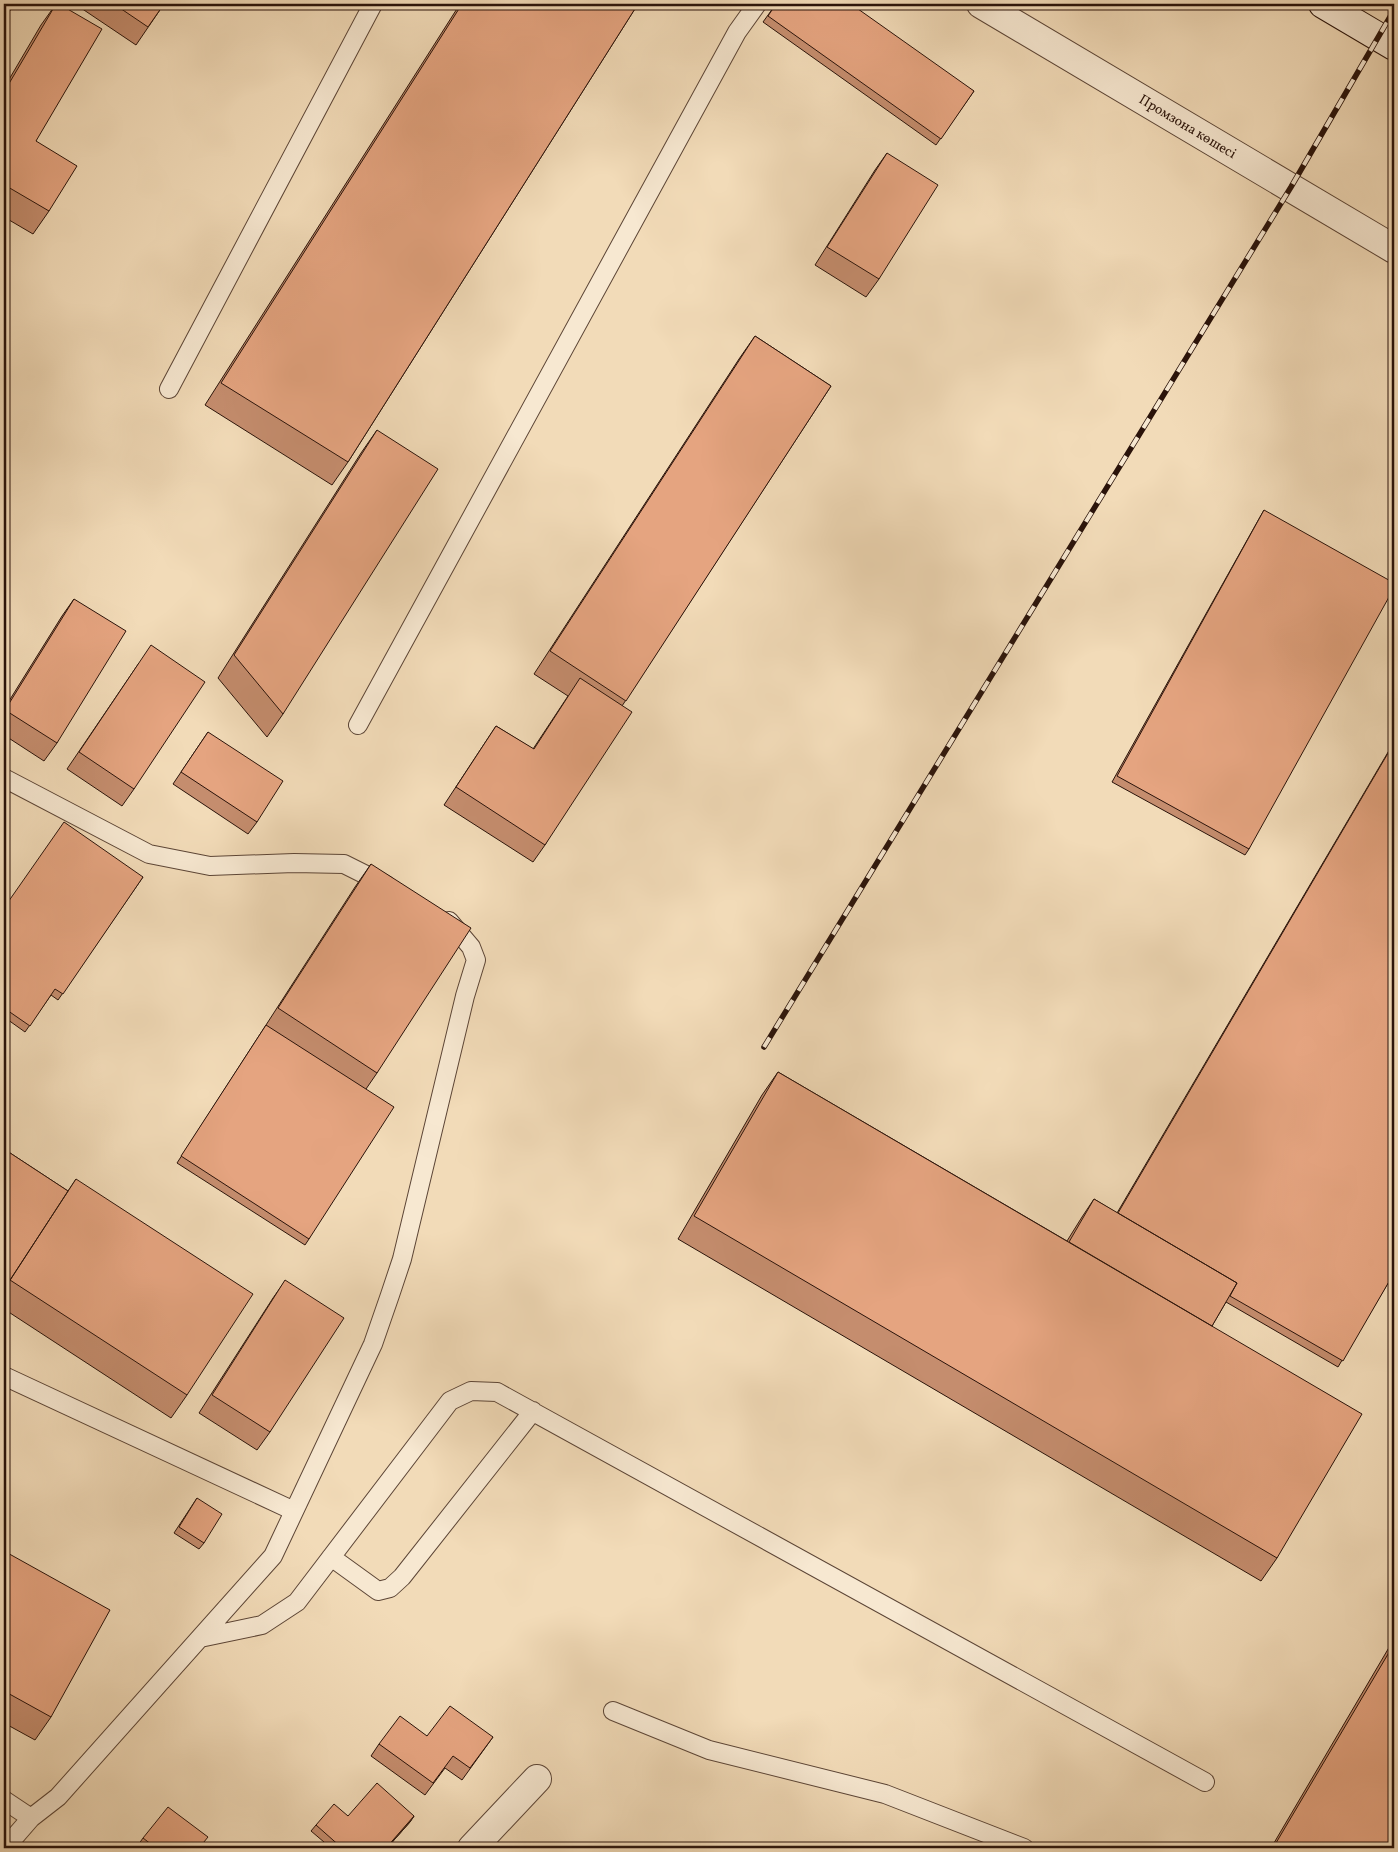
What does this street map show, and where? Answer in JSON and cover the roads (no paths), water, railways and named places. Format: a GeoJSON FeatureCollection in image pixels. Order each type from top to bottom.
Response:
{"type":"FeatureCollection","features":[{"type":"Feature","properties":{"kind":"street","name":"Промзона көшесі"},"geometry":{"type":"LineString","coordinates":[[981,4],[1394,249]]}},
{"type":"Feature","properties":{"kind":"street"},"geometry":{"type":"LineString","coordinates":[[1323,4],[1394,46]]}},
{"type":"Feature","properties":{"kind":"street"},"geometry":{"type":"LineString","coordinates":[[472,1848],[537,1779]]}},
{"type":"Feature","properties":{"kind":"lane"},"geometry":{"type":"LineString","coordinates":[[169,389],[373,4]]}},
{"type":"Feature","properties":{"kind":"lane"},"geometry":{"type":"LineString","coordinates":[[358,725],[733,41],[757,4]]}},
{"type":"Feature","properties":{"kind":"lane"},"geometry":{"type":"LineString","coordinates":[[4,778],[149,854],[210,866],[294,863],[344,864],[397,890]]}},
{"type":"Feature","properties":{"kind":"lane"},"geometry":{"type":"LineString","coordinates":[[5,1848],[30,1818],[58,1797],[273,1556],[372,1344],[402,1259],[465,996],[476,960],[472,947],[462,934],[441,912],[432,908]]}},
{"type":"Feature","properties":{"kind":"lane"},"geometry":{"type":"LineString","coordinates":[[4,1376],[294,1511]]}},
{"type":"Feature","properties":{"kind":"lane"},"geometry":{"type":"LineString","coordinates":[[200,1638],[262,1626],[297,1602],[450,1401],[471,1391],[497,1392],[1205,1782]]}},
{"type":"Feature","properties":{"kind":"lane"},"geometry":{"type":"LineString","coordinates":[[331,1557],[378,1591],[390,1588],[402,1577],[533,1412]]}},
{"type":"Feature","properties":{"kind":"lane"},"geometry":{"type":"LineString","coordinates":[[613,1711],[709,1750],[885,1794],[1024,1848]]}},
{"type":"Feature","properties":{"kind":"lane"},"geometry":{"type":"LineString","coordinates":[[4,1800],[30,1818]]}},
{"type":"Feature","properties":{"kind":"railway"},"geometry":{"type":"LineString","coordinates":[[764,1047],[1291,187],[1394,10]]}}]}
